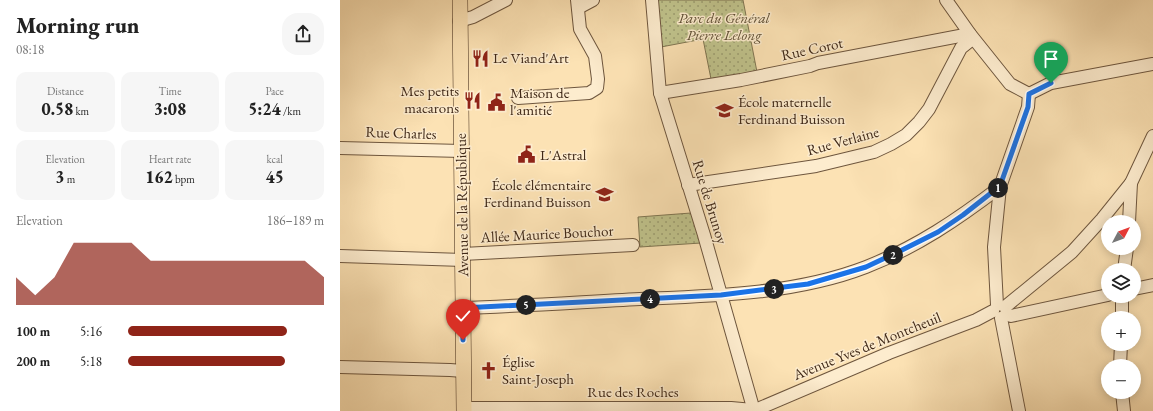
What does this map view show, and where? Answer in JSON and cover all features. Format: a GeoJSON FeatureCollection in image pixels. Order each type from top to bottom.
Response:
{"type":"FeatureCollection","features":[{"type":"Feature","properties":{"kind":"main road","name":"Avenue de la République"},"geometry":{"type":"LineString","coordinates":[[460,0],[464,410]]}},
{"type":"Feature","properties":{"kind":"street"},"geometry":{"type":"LineString","coordinates":[[460,21],[473,17],[506,0]]}},
{"type":"Feature","properties":{"kind":"street"},"geometry":{"type":"LineString","coordinates":[[518,98],[589,93],[597,88],[598,79],[595,56],[580,29],[578,4],[593,0]]}},
{"type":"Feature","properties":{"kind":"street","name":"Rue de Brunoy"},"geometry":{"type":"LineString","coordinates":[[652,0],[660,93],[704,235],[750,395],[753,411]]}},
{"type":"Feature","properties":{"kind":"street"},"geometry":{"type":"LineString","coordinates":[[946,0],[970,34],[1010,84],[1029,94]]}},
{"type":"Feature","properties":{"kind":"street","name":"Rue Corot"},"geometry":{"type":"LineString","coordinates":[[660,93],[741,80],[810,66],[818,63],[970,34]]}},
{"type":"Feature","properties":{"kind":"street","name":"Rue Verlaine"},"geometry":{"type":"LineString","coordinates":[[688,185],[816,166],[874,152],[891,144],[906,135],[929,109],[961,48],[971,40],[970,34]]}},
{"type":"Feature","properties":{"kind":"street"},"geometry":{"type":"LineString","coordinates":[[953,37],[961,48]]}},
{"type":"Feature","properties":{"kind":"street"},"geometry":{"type":"LineString","coordinates":[[1029,94],[1051,83],[1153,64]]}},
{"type":"Feature","properties":{"kind":"street"},"geometry":{"type":"LineString","coordinates":[[1019,411],[1000,311],[994,247],[1000,186],[1028,107],[1029,94]]}},
{"type":"Feature","properties":{"kind":"street"},"geometry":{"type":"LineString","coordinates":[[1000,311],[1072,252],[1102,219],[1130,183],[1153,136]]}},
{"type":"Feature","properties":{"kind":"street","name":"Rue Charles"},"geometry":{"type":"LineString","coordinates":[[340,148],[462,151]]}},
{"type":"Feature","properties":{"kind":"street"},"geometry":{"type":"LineString","coordinates":[[1129,215],[1130,183]]}},
{"type":"Feature","properties":{"kind":"street"},"geometry":{"type":"LineString","coordinates":[[462,308],[721,295],[808,284],[866,267],[938,232],[963,215],[1000,186]]}},
{"type":"Feature","properties":{"kind":"street","name":"Allée Maurice Bouchor"},"geometry":{"type":"LineString","coordinates":[[340,256],[463,257],[633,245]]}},
{"type":"Feature","properties":{"kind":"street"},"geometry":{"type":"LineString","coordinates":[[1141,288],[1153,285]]}},
{"type":"Feature","properties":{"kind":"street"},"geometry":{"type":"LineString","coordinates":[[1000,311],[1011,316],[1101,297]]}},
{"type":"Feature","properties":{"kind":"street","name":"Avenue Yves de Montcheuil"},"geometry":{"type":"LineString","coordinates":[[753,411],[889,353],[1000,311]]}},
{"type":"Feature","properties":{"kind":"street"},"geometry":{"type":"LineString","coordinates":[[340,367],[463,371]]}},
{"type":"Feature","properties":{"kind":"street"},"geometry":{"type":"LineString","coordinates":[[1123,399],[1124,411]]}},
{"type":"Feature","properties":{"kind":"street","name":"Rue des Roches"},"geometry":{"type":"LineString","coordinates":[[464,410],[731,408],[753,411]]}},
{"type":"Feature","properties":{"kind":"green space","name":"Parc du Général Pierre Lelong"},"geometry":{"type":"Polygon","coordinates":[[[658,0],[743,0],[757,72],[711,79],[703,39],[661,47],[658,0]]]}},
{"type":"Feature","properties":{"kind":"green space"},"geometry":{"type":"Polygon","coordinates":[[[691,213],[701,243],[640,247],[638,217],[691,213]]]}},
{"type":"Feature","properties":{"kind":"place","name":"Le Viand'Art"},"geometry":{"type":"Point","coordinates":[480,58]}},
{"type":"Feature","properties":{"kind":"place","name":"Mes petits macarons"},"geometry":{"type":"Point","coordinates":[472,100]}},
{"type":"Feature","properties":{"kind":"place","name":"Maison de l'amitié"},"geometry":{"type":"Point","coordinates":[497,102]}},
{"type":"Feature","properties":{"kind":"place","name":"École maternelle Ferdinand Buisson"},"geometry":{"type":"Point","coordinates":[725,111]}},
{"type":"Feature","properties":{"kind":"place","name":"L'Astral"},"geometry":{"type":"Point","coordinates":[527,155]}},
{"type":"Feature","properties":{"kind":"place","name":"École élémentaire Ferdinand Buisson"},"geometry":{"type":"Point","coordinates":[604,194]}},
{"type":"Feature","properties":{"kind":"place","name":"Église Saint-Joseph"},"geometry":{"type":"Point","coordinates":[489,371]}},
{"type":"Feature","properties":{"kind":"route"},"geometry":{"type":"LineString","coordinates":[[463,340],[462,308],[721,295],[808,284],[866,267],[938,232],[963,215],[1000,186],[1028,107],[1029,94],[1051,83]]}}]}
